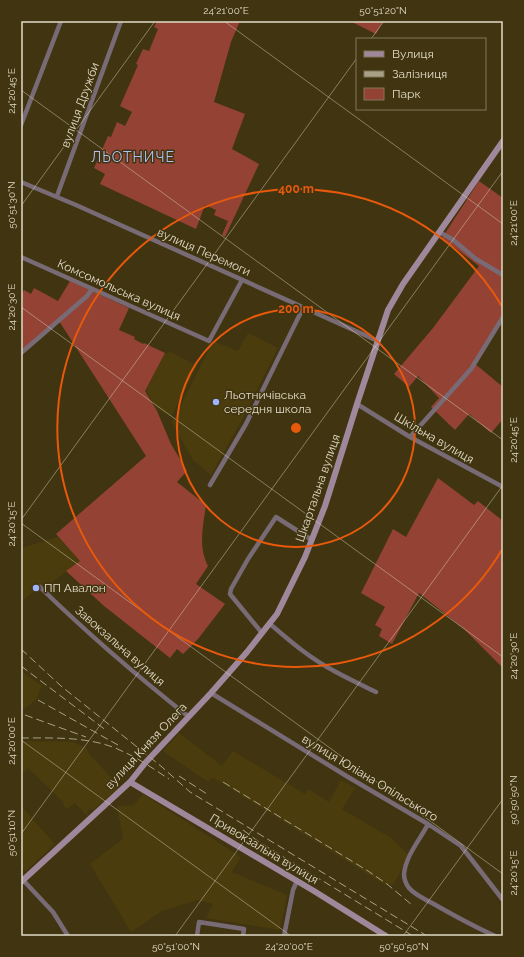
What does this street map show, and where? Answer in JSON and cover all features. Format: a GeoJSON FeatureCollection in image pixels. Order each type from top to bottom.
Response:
{"type":"FeatureCollection","features":[{"type":"Feature","properties":{"kind":"street"},"geometry":{"type":"LineString","coordinates":[[21,125],[61,21]]}},
{"type":"Feature","properties":{"kind":"street","name":"вулиця Дружби"},"geometry":{"type":"LineString","coordinates":[[56,196],[122,21]]}},
{"type":"Feature","properties":{"kind":"street","name":"Шкартальна вулиця"},"geometry":{"type":"LineString","coordinates":[[262,633],[277,614],[297,576],[312,540],[335,476],[388,310],[403,284],[503,141]]}},
{"type":"Feature","properties":{"kind":"street","name":"вулиця Перемоги"},"geometry":{"type":"LineString","coordinates":[[21,182],[56,196],[378,342]]}},
{"type":"Feature","properties":{"kind":"street"},"geometry":{"type":"LineString","coordinates":[[439,232],[452,239],[476,259],[503,275]]}},
{"type":"Feature","properties":{"kind":"street","name":"Комсомольська вулиця"},"geometry":{"type":"LineString","coordinates":[[21,257],[209,341],[242,280]]}},
{"type":"Feature","properties":{"kind":"street"},"geometry":{"type":"LineString","coordinates":[[21,352],[87,296],[92,289]]}},
{"type":"Feature","properties":{"kind":"street"},"geometry":{"type":"LineString","coordinates":[[210,485],[246,424],[303,308]]}},
{"type":"Feature","properties":{"kind":"street"},"geometry":{"type":"LineString","coordinates":[[410,437],[471,369],[503,317]]}},
{"type":"Feature","properties":{"kind":"street","name":"Шкільна вулиця"},"geometry":{"type":"LineString","coordinates":[[357,404],[410,437],[503,487]]}},
{"type":"Feature","properties":{"kind":"street"},"geometry":{"type":"LineString","coordinates":[[262,633],[230,594],[231,589],[248,559],[276,516],[312,540]]}},
{"type":"Feature","properties":{"kind":"street","name":"Завокзальна вулиця"},"geometry":{"type":"LineString","coordinates":[[40,587],[69,616],[135,674],[189,717]]}},
{"type":"Feature","properties":{"kind":"street"},"geometry":{"type":"LineString","coordinates":[[270,624],[316,660],[341,675],[376,692]]}},
{"type":"Feature","properties":{"kind":"street","name":"вулиця Князя Олега"},"geometry":{"type":"LineString","coordinates":[[22,881],[130,782],[146,762],[211,693],[262,633]]}},
{"type":"Feature","properties":{"kind":"street","name":"вулиця Юліана Опільського"},"geometry":{"type":"LineString","coordinates":[[211,693],[428,824],[461,846],[503,900]]}},
{"type":"Feature","properties":{"kind":"street","name":"Привокзальна вулиця"},"geometry":{"type":"LineString","coordinates":[[130,782],[297,881],[386,936]]}},
{"type":"Feature","properties":{"kind":"street"},"geometry":{"type":"LineString","coordinates":[[428,824],[413,849],[406,865],[404,874],[405,881],[418,895],[470,925],[495,936]]}},
{"type":"Feature","properties":{"kind":"street"},"geometry":{"type":"LineString","coordinates":[[22,881],[53,912],[68,936]]}},
{"type":"Feature","properties":{"kind":"street"},"geometry":{"type":"LineString","coordinates":[[284,936],[293,890],[297,881]]}},
{"type":"Feature","properties":{"kind":"street"},"geometry":{"type":"LineString","coordinates":[[197,936],[199,922],[244,928],[243,936]]}},
{"type":"Feature","properties":{"kind":"shaded area","name":"Льотничівська середня школа"},"geometry":{"type":"Polygon","coordinates":[[[248,333],[278,348],[246,412],[211,475],[193,460],[172,423],[213,341],[238,351],[248,333]]]}},
{"type":"Feature","properties":{"kind":"shaded area"},"geometry":{"type":"Polygon","coordinates":[[[169,351],[197,366],[171,417],[156,408],[146,390],[165,353],[168,354],[169,351]]]}},
{"type":"Feature","properties":{"kind":"shaded area"},"geometry":{"type":"Polygon","coordinates":[[[58,537],[80,561],[47,586],[41,586],[21,602],[21,548],[58,537]]]}},
{"type":"Feature","properties":{"kind":"shaded area"},"geometry":{"type":"Polygon","coordinates":[[[21,671],[42,686],[36,700],[21,711],[21,671]]]}},
{"type":"Feature","properties":{"kind":"shaded area"},"geometry":{"type":"Polygon","coordinates":[[[179,733],[222,766],[233,751],[305,794],[308,789],[329,802],[341,780],[355,788],[342,809],[391,838],[408,854],[398,877],[392,885],[389,883],[387,886],[217,780],[211,778],[208,782],[163,751],[179,733]]]}},
{"type":"Feature","properties":{"kind":"shaded area"},"geometry":{"type":"Polygon","coordinates":[[[21,738],[23,741],[73,742],[86,748],[89,754],[120,787],[93,810],[90,809],[87,812],[87,816],[75,803],[67,809],[63,805],[64,803],[28,768],[21,775],[21,738]]]}},
{"type":"Feature","properties":{"kind":"shaded area"},"geometry":{"type":"Polygon","coordinates":[[[143,794],[241,857],[232,872],[287,895],[280,930],[206,918],[213,904],[196,900],[162,911],[131,932],[90,864],[123,839],[117,806],[134,805],[143,794]]]}},
{"type":"Feature","properties":{"kind":"shaded area"},"geometry":{"type":"Polygon","coordinates":[[[21,806],[55,844],[26,871],[23,870],[21,872],[21,806]]]}},
{"type":"Feature","properties":{"kind":"green space"},"geometry":{"type":"Polygon","coordinates":[[[157,21],[240,21],[231,42],[214,102],[245,114],[232,149],[259,164],[225,237],[222,235],[228,221],[214,215],[216,210],[205,205],[196,229],[100,184],[105,174],[94,168],[98,159],[102,160],[104,154],[101,152],[108,136],[111,137],[117,122],[125,126],[132,112],[120,106],[138,65],[136,64],[143,49],[149,51],[158,29],[154,27],[157,21]]]}},
{"type":"Feature","properties":{"kind":"green space"},"geometry":{"type":"Polygon","coordinates":[[[350,21],[383,21],[376,34],[350,21]]]}},
{"type":"Feature","properties":{"kind":"green space"},"geometry":{"type":"Polygon","coordinates":[[[479,181],[503,198],[503,317],[474,363],[503,387],[503,419],[491,433],[469,414],[455,430],[431,407],[439,398],[418,376],[409,387],[394,374],[433,328],[479,266],[442,238],[479,181]]]}},
{"type":"Feature","properties":{"kind":"green space"},"geometry":{"type":"Polygon","coordinates":[[[70,281],[129,308],[119,330],[135,337],[134,339],[143,344],[144,343],[165,353],[145,391],[157,411],[171,444],[187,471],[177,482],[206,505],[202,544],[208,566],[196,584],[225,604],[198,639],[183,654],[177,649],[170,658],[104,606],[66,571],[80,561],[56,534],[146,456],[59,321],[21,353],[21,296],[24,290],[31,294],[34,288],[58,301],[70,281]]]}},
{"type":"Feature","properties":{"kind":"green space"},"geometry":{"type":"Polygon","coordinates":[[[438,478],[474,505],[478,501],[503,521],[503,668],[464,629],[419,593],[392,644],[379,636],[382,629],[375,625],[385,607],[361,593],[393,529],[406,537],[438,478]]]}},
{"type":"Feature","properties":{"kind":"railway"},"geometry":{"type":"LineString","coordinates":[[21,649],[61,686],[162,767],[190,792],[427,936]]}},
{"type":"Feature","properties":{"kind":"railway"},"geometry":{"type":"LineString","coordinates":[[21,666],[107,731]]}},
{"type":"Feature","properties":{"kind":"railway"},"geometry":{"type":"LineString","coordinates":[[38,700],[118,745]]}},
{"type":"Feature","properties":{"kind":"railway"},"geometry":{"type":"LineString","coordinates":[[25,715],[86,737]]}},
{"type":"Feature","properties":{"kind":"railway"},"geometry":{"type":"LineString","coordinates":[[21,738],[74,739],[100,743],[130,755],[169,779]]}},
{"type":"Feature","properties":{"kind":"railway"},"geometry":{"type":"LineString","coordinates":[[179,776],[207,794]]}},
{"type":"Feature","properties":{"kind":"railway"},"geometry":{"type":"LineString","coordinates":[[223,782],[368,871],[387,884],[412,905]]}},
{"type":"Feature","properties":{"kind":"railway"},"geometry":{"type":"LineString","coordinates":[[243,830],[259,842],[413,936]]}},
{"type":"Feature","properties":{"kind":"place","name":"Льотничівська середня школа"},"geometry":{"type":"Point","coordinates":[216,402]}},
{"type":"Feature","properties":{"kind":"place","name":"ПП Авалон"},"geometry":{"type":"Point","coordinates":[36,588]}},
{"type":"Feature","properties":{"kind":"district","name":"ЛЬОТНИЧЕ"},"geometry":{"type":"Point","coordinates":[133,157]}}]}
